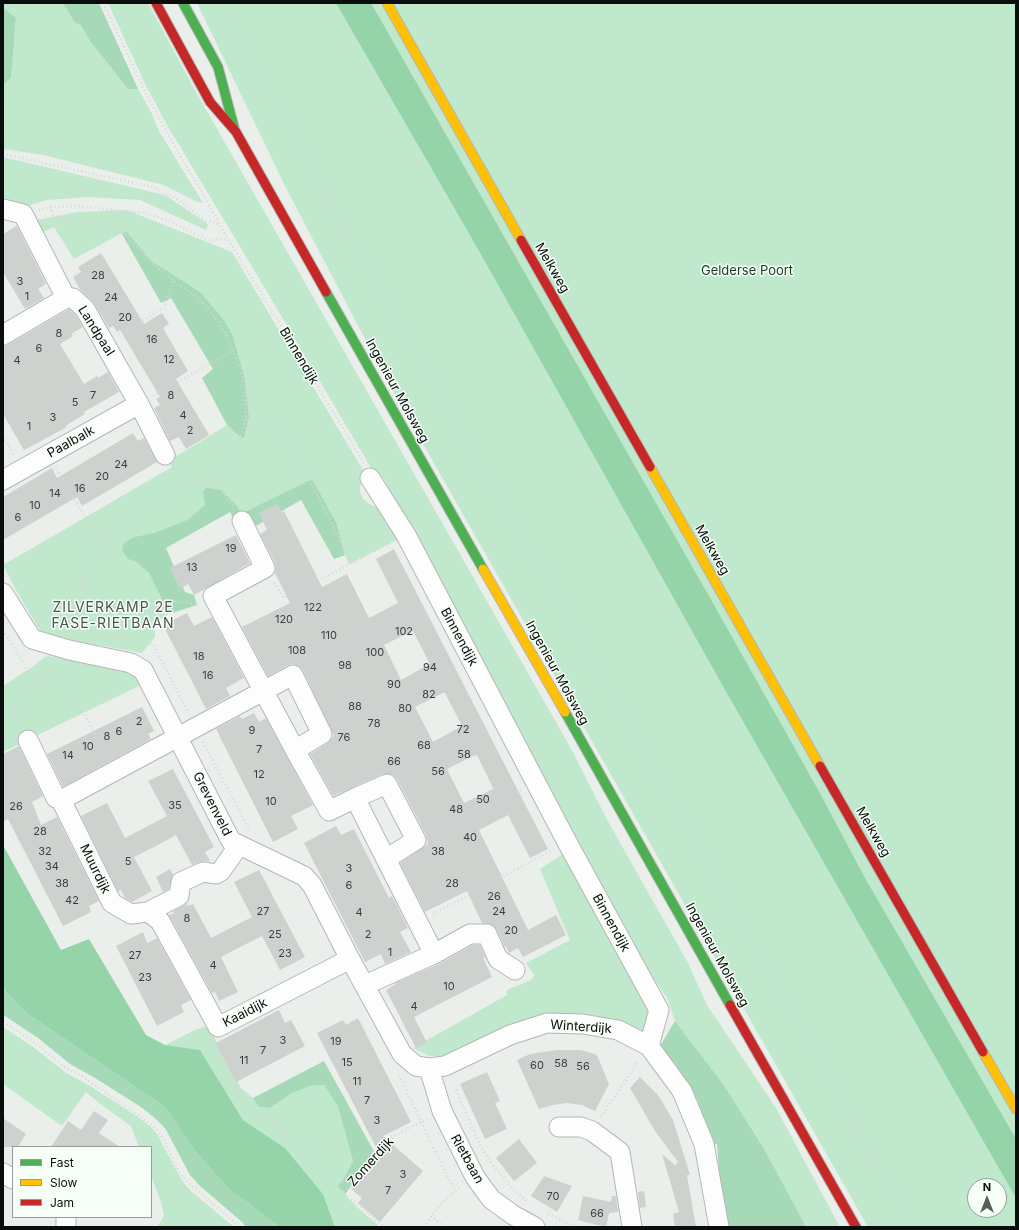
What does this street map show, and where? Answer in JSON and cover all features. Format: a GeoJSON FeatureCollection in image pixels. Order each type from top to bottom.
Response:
{"type":"FeatureCollection","features":[{"type":"Feature","properties":{"kind":"main road","name":"Ingenieur Molsweg"},"geometry":{"type":"LineString","coordinates":[[156,3],[210,102],[236,132],[856,1227]]}},
{"type":"Feature","properties":{"kind":"main road","name":"Ingenieur Molsweg"},"geometry":{"type":"LineString","coordinates":[[183,3],[218,67],[236,132]]}},
{"type":"Feature","properties":{"kind":"main road","name":"Melkweg"},"geometry":{"type":"LineString","coordinates":[[387,3],[497,199],[1016,1109]]}},
{"type":"Feature","properties":{"kind":"street"},"geometry":{"type":"LineString","coordinates":[[3,209],[23,214]]}},
{"type":"Feature","properties":{"kind":"street","name":"Landpaal"},"geometry":{"type":"LineString","coordinates":[[23,214],[66,298],[73,298],[85,309],[139,404],[165,456]]}},
{"type":"Feature","properties":{"kind":"street"},"geometry":{"type":"LineString","coordinates":[[3,335],[66,298]]}},
{"type":"Feature","properties":{"kind":"street","name":"Paalbalk"},"geometry":{"type":"LineString","coordinates":[[3,480],[139,404]]}},
{"type":"Feature","properties":{"kind":"street","name":"Binnendijk"},"geometry":{"type":"LineString","coordinates":[[370,478],[406,535],[503,722],[659,1010],[648,1046]]}},
{"type":"Feature","properties":{"kind":"street"},"geometry":{"type":"LineString","coordinates":[[242,521],[265,568],[206,600],[263,691],[329,811],[387,784],[416,840],[386,859]]}},
{"type":"Feature","properties":{"kind":"street","name":"Grevenveld"},"geometry":{"type":"LineString","coordinates":[[6,606],[32,640],[69,650],[131,663],[143,670],[232,841],[304,876],[312,885],[365,985],[423,1063]]}},
{"type":"Feature","properties":{"kind":"street"},"geometry":{"type":"LineString","coordinates":[[61,800],[293,676],[322,734],[295,750]]}},
{"type":"Feature","properties":{"kind":"street","name":"Muurdijk"},"geometry":{"type":"LineString","coordinates":[[28,740],[56,798],[61,800],[112,903],[131,914],[148,912]]}},
{"type":"Feature","properties":{"kind":"street"},"geometry":{"type":"LineString","coordinates":[[355,798],[434,954]]}},
{"type":"Feature","properties":{"kind":"street"},"geometry":{"type":"LineString","coordinates":[[148,912],[179,896],[181,882],[203,872],[216,874],[221,871],[239,845]]}},
{"type":"Feature","properties":{"kind":"street","name":"Kaaidijk"},"geometry":{"type":"LineString","coordinates":[[148,912],[160,921],[218,1027],[350,959]]}},
{"type":"Feature","properties":{"kind":"street"},"geometry":{"type":"LineString","coordinates":[[365,985],[434,954],[470,934],[487,934],[498,959],[515,970]]}},
{"type":"Feature","properties":{"kind":"street","name":"Winterdijk"},"geometry":{"type":"LineString","coordinates":[[423,1063],[547,1023],[583,1024],[618,1030],[648,1046],[682,1091],[704,1144],[719,1227]]}},
{"type":"Feature","properties":{"kind":"street","name":"Rietbaan"},"geometry":{"type":"LineString","coordinates":[[423,1063],[442,1112],[475,1177],[491,1199],[513,1215],[540,1220]]}},
{"type":"Feature","properties":{"kind":"street"},"geometry":{"type":"LineString","coordinates":[[559,1127],[580,1127],[592,1131],[620,1152],[632,1227]]}},
{"type":"Feature","properties":{"kind":"street"},"geometry":{"type":"LineString","coordinates":[[3,1173],[12,1178]]}},
{"type":"Feature","properties":{"kind":"path","name":"Binnendijk"},"geometry":{"type":"LineString","coordinates":[[103,3],[146,93],[219,224],[369,473],[370,478]]}},
{"type":"Feature","properties":{"kind":"path"},"geometry":{"type":"LineString","coordinates":[[220,3],[251,62],[914,1227]]}},
{"type":"Feature","properties":{"kind":"path"},"geometry":{"type":"LineString","coordinates":[[3,154],[153,187],[182,202],[204,220],[219,224]]}},
{"type":"Feature","properties":{"kind":"path"},"geometry":{"type":"LineString","coordinates":[[23,214],[50,207],[76,206],[145,213],[169,222],[206,240],[228,239]]}},
{"type":"Feature","properties":{"kind":"path"},"geometry":{"type":"LineString","coordinates":[[50,207],[53,215],[96,223],[111,227],[125,234],[152,263],[173,281],[196,296],[212,314],[227,336],[240,367],[245,386],[246,418],[240,440],[232,456],[220,471],[211,479],[184,486],[135,509],[99,540],[86,572],[73,628],[66,675],[113,772]]}},
{"type":"Feature","properties":{"kind":"path"},"geometry":{"type":"LineString","coordinates":[[104,343],[165,307],[173,281]]}},
{"type":"Feature","properties":{"kind":"path"},"geometry":{"type":"LineString","coordinates":[[139,404],[233,351]]}},
{"type":"Feature","properties":{"kind":"path"},"geometry":{"type":"LineString","coordinates":[[246,418],[265,426],[287,442],[300,461],[352,563]]}},
{"type":"Feature","properties":{"kind":"path"},"geometry":{"type":"LineString","coordinates":[[47,455],[99,540]]}},
{"type":"Feature","properties":{"kind":"path"},"geometry":{"type":"LineString","coordinates":[[165,456],[184,486]]}},
{"type":"Feature","properties":{"kind":"path"},"geometry":{"type":"LineString","coordinates":[[211,479],[223,492],[242,521]]}},
{"type":"Feature","properties":{"kind":"path"},"geometry":{"type":"LineString","coordinates":[[265,568],[284,598],[406,535]]}},
{"type":"Feature","properties":{"kind":"path"},"geometry":{"type":"LineString","coordinates":[[293,676],[296,670],[331,654],[438,598]]}},
{"type":"Feature","properties":{"kind":"path"},"geometry":{"type":"LineString","coordinates":[[73,628],[123,639],[127,631],[141,616],[156,606],[173,601],[206,600]]}},
{"type":"Feature","properties":{"kind":"path"},"geometry":{"type":"LineString","coordinates":[[3,630],[33,679]]}},
{"type":"Feature","properties":{"kind":"path"},"geometry":{"type":"LineString","coordinates":[[322,734],[409,692],[471,659]]}},
{"type":"Feature","properties":{"kind":"path"},"geometry":{"type":"LineString","coordinates":[[3,712],[11,710],[24,695],[33,679],[43,674],[66,675]]}},
{"type":"Feature","properties":{"kind":"path"},"geometry":{"type":"LineString","coordinates":[[387,784],[393,777],[503,722]]}},
{"type":"Feature","properties":{"kind":"path"},"geometry":{"type":"LineString","coordinates":[[416,840],[423,840],[536,783]]}},
{"type":"Feature","properties":{"kind":"path"},"geometry":{"type":"LineString","coordinates":[[418,922],[567,842]]}},
{"type":"Feature","properties":{"kind":"path"},"geometry":{"type":"LineString","coordinates":[[3,1022],[35,1043],[63,1066],[83,1077],[152,1125],[161,1135],[182,1176],[215,1207],[240,1227]]}},
{"type":"Feature","properties":{"kind":"path"},"geometry":{"type":"LineString","coordinates":[[218,1027],[213,1044],[244,1104],[278,1125],[344,1192],[384,1227]]}},
{"type":"Feature","properties":{"kind":"path"},"geometry":{"type":"LineString","coordinates":[[592,1131],[648,1046]]}},
{"type":"Feature","properties":{"kind":"path"},"geometry":{"type":"LineString","coordinates":[[455,1190],[397,1072],[423,1063],[490,1161],[512,1188],[529,1202]]}},
{"type":"Feature","properties":{"kind":"path","name":"Zomerdijk"},"geometry":{"type":"LineString","coordinates":[[344,1192],[392,1137],[442,1112]]}},
{"type":"Feature","properties":{"kind":"path"},"geometry":{"type":"LineString","coordinates":[[424,1227],[431,1216],[455,1190],[475,1177]]}},
{"type":"Feature","properties":{"kind":"path"},"geometry":{"type":"LineString","coordinates":[[190,1227],[215,1207]]}},
{"type":"Feature","properties":{"kind":"path"},"geometry":{"type":"LineString","coordinates":[[431,1216],[445,1227]]}},
{"type":"Feature","properties":{"kind":"path"},"geometry":{"type":"LineString","coordinates":[[540,1220],[556,1219],[577,1227]]}},
{"type":"Feature","properties":{"kind":"green space"},"geometry":{"type":"Polygon","coordinates":[[[3,3],[63,3],[75,23],[79,25],[128,89],[138,89],[151,112],[159,131],[203,203],[195,201],[164,185],[43,155],[3,149],[3,85],[11,78],[16,19],[3,8],[3,3]]]}},
{"type":"Feature","properties":{"kind":"green space"},"geometry":{"type":"Polygon","coordinates":[[[108,3],[148,3],[196,92],[569,745],[611,827],[687,961],[707,1005],[776,1108],[840,1227],[806,1227],[723,1084],[675,1021],[667,998],[622,933],[387,487],[385,480],[378,474],[374,473],[167,125],[145,84],[108,3]]]}},
{"type":"Feature","properties":{"kind":"green space","name":"Gelderse Poort"},"geometry":{"type":"Polygon","coordinates":[[[197,3],[1016,3],[1016,1227],[868,1227],[385,377],[286,188],[197,3]]]}},
{"type":"Feature","properties":{"kind":"green space"},"geometry":{"type":"Polygon","coordinates":[[[3,157],[165,195],[208,224],[206,230],[140,200],[89,197],[47,200],[27,206],[3,200],[3,157]]]}},
{"type":"Feature","properties":{"kind":"green space"},"geometry":{"type":"Polygon","coordinates":[[[127,210],[232,252],[366,475],[360,487],[360,492],[363,499],[371,505],[381,509],[401,538],[349,564],[345,555],[337,524],[312,480],[243,513],[240,513],[237,506],[203,492],[205,505],[187,520],[154,533],[134,537],[135,561],[149,573],[169,614],[155,621],[155,637],[142,653],[77,641],[41,632],[3,565],[172,467],[160,447],[167,442],[177,456],[227,425],[244,439],[249,417],[245,379],[200,292],[152,261],[126,231],[74,259],[54,227],[43,232],[37,220],[77,212],[127,210]]]}},
{"type":"Feature","properties":{"kind":"green space"},"geometry":{"type":"Polygon","coordinates":[[[46,656],[138,672],[143,684],[3,752],[3,686],[46,656]]]}},
{"type":"Feature","properties":{"kind":"green space"},"geometry":{"type":"Polygon","coordinates":[[[566,852],[648,1005],[648,1022],[645,1030],[633,1029],[594,1015],[570,1015],[452,1054],[429,1056],[413,1048],[507,995],[507,990],[531,980],[534,975],[526,963],[570,940],[540,869],[566,852]]]}},
{"type":"Feature","properties":{"kind":"green space"},"geometry":{"type":"Polygon","coordinates":[[[208,1026],[241,1088],[253,1098],[259,1107],[270,1108],[292,1093],[310,1086],[324,1085],[338,1107],[353,1161],[343,1180],[337,1186],[357,1207],[380,1227],[335,1227],[323,1194],[285,1148],[243,1120],[200,1050],[165,1045],[195,1030],[208,1026]]]}},
{"type":"Feature","properties":{"kind":"green space"},"geometry":{"type":"Polygon","coordinates":[[[3,1027],[32,1046],[65,1072],[90,1086],[150,1126],[157,1134],[182,1181],[192,1192],[234,1227],[157,1227],[164,1216],[161,1202],[152,1179],[152,1146],[139,1146],[131,1126],[86,1092],[62,1126],[3,1084],[3,1027]]]}},
{"type":"Feature","properties":{"kind":"shaded area"},"geometry":{"type":"Polygon","coordinates":[[[63,3],[99,3],[138,89],[128,89],[90,41],[80,25],[75,23],[63,3]]]}},
{"type":"Feature","properties":{"kind":"shaded area"},"geometry":{"type":"Polygon","coordinates":[[[336,3],[371,3],[714,605],[816,786],[865,878],[1016,1139],[1016,1198],[1007,1182],[1007,1178],[1005,1178],[724,688],[478,249],[336,3]]]}},
{"type":"Feature","properties":{"kind":"shaded area"},"geometry":{"type":"Polygon","coordinates":[[[3,8],[16,18],[11,78],[3,85],[3,8]]]}},
{"type":"Feature","properties":{"kind":"shaded area"},"geometry":{"type":"Polygon","coordinates":[[[126,231],[152,261],[200,292],[223,319],[232,334],[245,379],[249,417],[244,439],[227,425],[202,378],[213,369],[171,298],[161,303],[122,234],[126,231]]]}},
{"type":"Feature","properties":{"kind":"shaded area"},"geometry":{"type":"Polygon","coordinates":[[[312,479],[337,524],[345,555],[334,559],[301,500],[254,527],[241,532],[230,512],[166,548],[185,592],[194,595],[197,605],[169,614],[149,573],[135,561],[128,559],[122,550],[124,543],[134,537],[154,533],[187,520],[205,505],[203,491],[206,488],[222,490],[237,506],[240,512],[243,513],[312,479]]]}},
{"type":"Feature","properties":{"kind":"shaded area"},"geometry":{"type":"Polygon","coordinates":[[[3,845],[61,950],[89,939],[146,1035],[165,1045],[200,1050],[243,1120],[285,1148],[323,1194],[335,1227],[280,1227],[228,1188],[196,1152],[165,1107],[25,1012],[6,992],[3,985],[3,845]]]}},
{"type":"Feature","properties":{"kind":"shaded area"},"geometry":{"type":"Polygon","coordinates":[[[3,985],[6,992],[25,1012],[165,1107],[196,1152],[228,1188],[280,1227],[246,1227],[199,1185],[190,1175],[165,1128],[156,1119],[141,1107],[70,1064],[38,1038],[5,1016],[3,1014],[3,985]]]}},
{"type":"Feature","properties":{"kind":"shaded area"},"geometry":{"type":"Polygon","coordinates":[[[675,1021],[723,1084],[764,1149],[806,1227],[727,1227],[721,1197],[717,1144],[713,1145],[697,1099],[675,1063],[660,1046],[675,1021]]]}},
{"type":"Feature","properties":{"kind":"shaded area"},"geometry":{"type":"Polygon","coordinates":[[[324,1061],[376,1155],[345,1194],[337,1186],[343,1180],[353,1161],[338,1107],[324,1085],[310,1086],[292,1093],[270,1108],[259,1107],[253,1098],[324,1061]]]}},
{"type":"Feature","properties":{"kind":"building"},"geometry":{"type":"Polygon","coordinates":[[[17,226],[46,284],[38,289],[44,298],[25,309],[3,272],[3,234],[17,226]]]}},
{"type":"Feature","properties":{"kind":"building"},"geometry":{"type":"Polygon","coordinates":[[[101,253],[144,324],[162,313],[169,324],[163,328],[188,371],[176,379],[209,435],[186,449],[179,437],[170,441],[154,408],[160,405],[156,399],[160,397],[120,330],[117,332],[113,326],[109,328],[94,303],[80,289],[73,277],[81,272],[78,267],[101,253]]]}},
{"type":"Feature","properties":{"kind":"building"},"geometry":{"type":"Polygon","coordinates":[[[69,309],[76,316],[83,327],[71,334],[73,336],[60,344],[84,384],[97,376],[98,378],[108,372],[119,392],[84,412],[85,414],[68,424],[65,428],[24,450],[3,414],[3,346],[69,309]]]}},
{"type":"Feature","properties":{"kind":"building"},"geometry":{"type":"Polygon","coordinates":[[[133,433],[138,441],[144,438],[157,462],[82,506],[77,497],[3,540],[3,497],[52,468],[57,478],[133,433]]]}},
{"type":"Feature","properties":{"kind":"building"},"geometry":{"type":"Polygon","coordinates":[[[278,504],[282,513],[284,511],[322,587],[347,574],[369,618],[398,603],[376,559],[394,549],[548,849],[530,858],[508,815],[479,830],[528,930],[556,915],[566,935],[523,957],[518,948],[509,953],[493,925],[482,923],[467,891],[425,912],[400,863],[428,844],[426,835],[397,779],[392,774],[383,774],[333,796],[310,754],[328,743],[334,736],[303,670],[299,666],[293,664],[288,665],[268,676],[242,627],[290,603],[275,573],[275,563],[260,534],[267,530],[259,513],[278,504]],[[412,631],[384,645],[401,680],[430,664],[412,631]],[[445,693],[415,707],[433,742],[462,726],[445,693]],[[477,755],[447,769],[464,803],[493,789],[477,755]]]}},
{"type":"Feature","properties":{"kind":"building"},"geometry":{"type":"Polygon","coordinates":[[[236,535],[250,563],[194,595],[188,584],[180,589],[170,568],[236,535]]]}},
{"type":"Feature","properties":{"kind":"building"},"geometry":{"type":"Polygon","coordinates":[[[187,613],[194,626],[212,617],[244,678],[226,688],[230,696],[206,709],[163,625],[187,613]]]}},
{"type":"Feature","properties":{"kind":"building"},"geometry":{"type":"Polygon","coordinates":[[[142,707],[154,731],[148,734],[151,739],[63,787],[47,754],[142,707]]]}},
{"type":"Feature","properties":{"kind":"building"},"geometry":{"type":"Polygon","coordinates":[[[254,713],[259,722],[266,718],[313,805],[291,816],[298,829],[273,842],[216,729],[240,716],[242,719],[254,713]]]}},
{"type":"Feature","properties":{"kind":"building"},"geometry":{"type":"Polygon","coordinates":[[[19,746],[43,796],[32,802],[41,825],[57,817],[99,901],[89,906],[91,912],[63,926],[8,819],[3,822],[3,754],[19,746]]]}},
{"type":"Feature","properties":{"kind":"building"},"geometry":{"type":"Polygon","coordinates":[[[173,769],[214,847],[205,852],[210,861],[199,862],[192,865],[176,835],[134,857],[152,891],[132,902],[125,898],[121,890],[118,891],[81,816],[107,803],[125,838],[167,816],[148,781],[173,769]]]}},
{"type":"Feature","properties":{"kind":"building"},"geometry":{"type":"Polygon","coordinates":[[[336,826],[341,835],[354,829],[389,898],[392,896],[408,928],[400,932],[411,952],[385,964],[381,954],[365,962],[304,843],[336,826]]]}},
{"type":"Feature","properties":{"kind":"building"},"geometry":{"type":"Polygon","coordinates":[[[170,869],[173,875],[169,889],[163,892],[156,877],[170,869]]]}},
{"type":"Feature","properties":{"kind":"building"},"geometry":{"type":"Polygon","coordinates":[[[259,870],[305,957],[280,970],[262,936],[242,946],[221,957],[238,992],[219,1001],[215,992],[212,993],[169,915],[174,913],[173,911],[187,904],[188,906],[193,904],[211,938],[252,917],[234,882],[259,870]]]}},
{"type":"Feature","properties":{"kind":"building"},"geometry":{"type":"Polygon","coordinates":[[[143,932],[147,943],[157,938],[191,1000],[181,1005],[184,1012],[157,1026],[116,946],[143,932]]]}},
{"type":"Feature","properties":{"kind":"building"},"geometry":{"type":"Polygon","coordinates":[[[473,945],[480,945],[485,957],[483,958],[492,977],[414,1017],[427,1043],[416,1048],[386,990],[396,984],[395,983],[439,964],[473,945]]]}},
{"type":"Feature","properties":{"kind":"building"},"geometry":{"type":"Polygon","coordinates":[[[279,1010],[285,1023],[291,1020],[305,1046],[236,1082],[216,1043],[279,1010]]]}},
{"type":"Feature","properties":{"kind":"building"},"geometry":{"type":"Polygon","coordinates":[[[358,1018],[411,1122],[383,1136],[423,1171],[380,1222],[358,1203],[362,1198],[351,1189],[380,1155],[317,1033],[343,1020],[346,1025],[358,1018]]]}},
{"type":"Feature","properties":{"kind":"building"},"geometry":{"type":"Polygon","coordinates":[[[557,1050],[581,1050],[597,1055],[609,1084],[595,1111],[582,1105],[567,1103],[539,1109],[517,1060],[530,1054],[557,1050]]]}},
{"type":"Feature","properties":{"kind":"building"},"geometry":{"type":"Polygon","coordinates":[[[487,1072],[500,1101],[495,1103],[507,1129],[485,1139],[460,1084],[487,1072]]]}},
{"type":"Feature","properties":{"kind":"building"},"geometry":{"type":"Polygon","coordinates":[[[640,1077],[658,1095],[673,1120],[690,1175],[687,1175],[696,1227],[675,1227],[673,1214],[679,1212],[662,1154],[675,1165],[678,1162],[655,1131],[630,1088],[640,1077]]]}},
{"type":"Feature","properties":{"kind":"building"},"geometry":{"type":"Polygon","coordinates":[[[94,1111],[108,1120],[99,1133],[118,1146],[52,1146],[68,1121],[81,1130],[94,1111]]]}},
{"type":"Feature","properties":{"kind":"building"},"geometry":{"type":"Polygon","coordinates":[[[3,1118],[26,1134],[19,1146],[3,1147],[3,1118]]]}},
{"type":"Feature","properties":{"kind":"building"},"geometry":{"type":"Polygon","coordinates":[[[519,1139],[537,1163],[514,1181],[496,1158],[519,1139]]]}},
{"type":"Feature","properties":{"kind":"building"},"geometry":{"type":"Polygon","coordinates":[[[544,1176],[572,1186],[557,1212],[531,1196],[544,1176]]]}},
{"type":"Feature","properties":{"kind":"building"},"geometry":{"type":"Polygon","coordinates":[[[644,1191],[646,1207],[640,1208],[638,1192],[644,1191]]]}},
{"type":"Feature","properties":{"kind":"building"},"geometry":{"type":"Polygon","coordinates":[[[583,1196],[611,1202],[612,1196],[616,1196],[618,1212],[609,1213],[606,1227],[578,1220],[583,1196]]]}},
{"type":"Feature","properties":{"kind":"traffic: fast"},"geometry":{"type":"LineString","coordinates":[[183,3],[218,67],[234,127]]}},
{"type":"Feature","properties":{"kind":"traffic: fast"},"geometry":{"type":"LineString","coordinates":[[326,292],[483,569]]}},
{"type":"Feature","properties":{"kind":"traffic: fast"},"geometry":{"type":"LineString","coordinates":[[565,712],[730,1005]]}},
{"type":"Feature","properties":{"kind":"traffic: slow"},"geometry":{"type":"LineString","coordinates":[[387,3],[521,240]]}},
{"type":"Feature","properties":{"kind":"traffic: slow"},"geometry":{"type":"LineString","coordinates":[[650,467],[820,766]]}},
{"type":"Feature","properties":{"kind":"traffic: slow"},"geometry":{"type":"LineString","coordinates":[[483,569],[565,712]]}},
{"type":"Feature","properties":{"kind":"traffic: slow"},"geometry":{"type":"LineString","coordinates":[[983,1052],[1016,1109]]}},
{"type":"Feature","properties":{"kind":"traffic: jam"},"geometry":{"type":"LineString","coordinates":[[156,3],[210,102],[236,132],[326,292]]}},
{"type":"Feature","properties":{"kind":"traffic: jam"},"geometry":{"type":"LineString","coordinates":[[521,240],[650,467]]}},
{"type":"Feature","properties":{"kind":"traffic: jam"},"geometry":{"type":"LineString","coordinates":[[820,766],[983,1052]]}},
{"type":"Feature","properties":{"kind":"traffic: jam"},"geometry":{"type":"LineString","coordinates":[[730,1005],[856,1227]]}},
{"type":"Feature","properties":{"kind":"district","name":"ZILVERKAMP 2E FASE-RIETBAAN"},"geometry":{"type":"Point","coordinates":[113,616]}}]}
